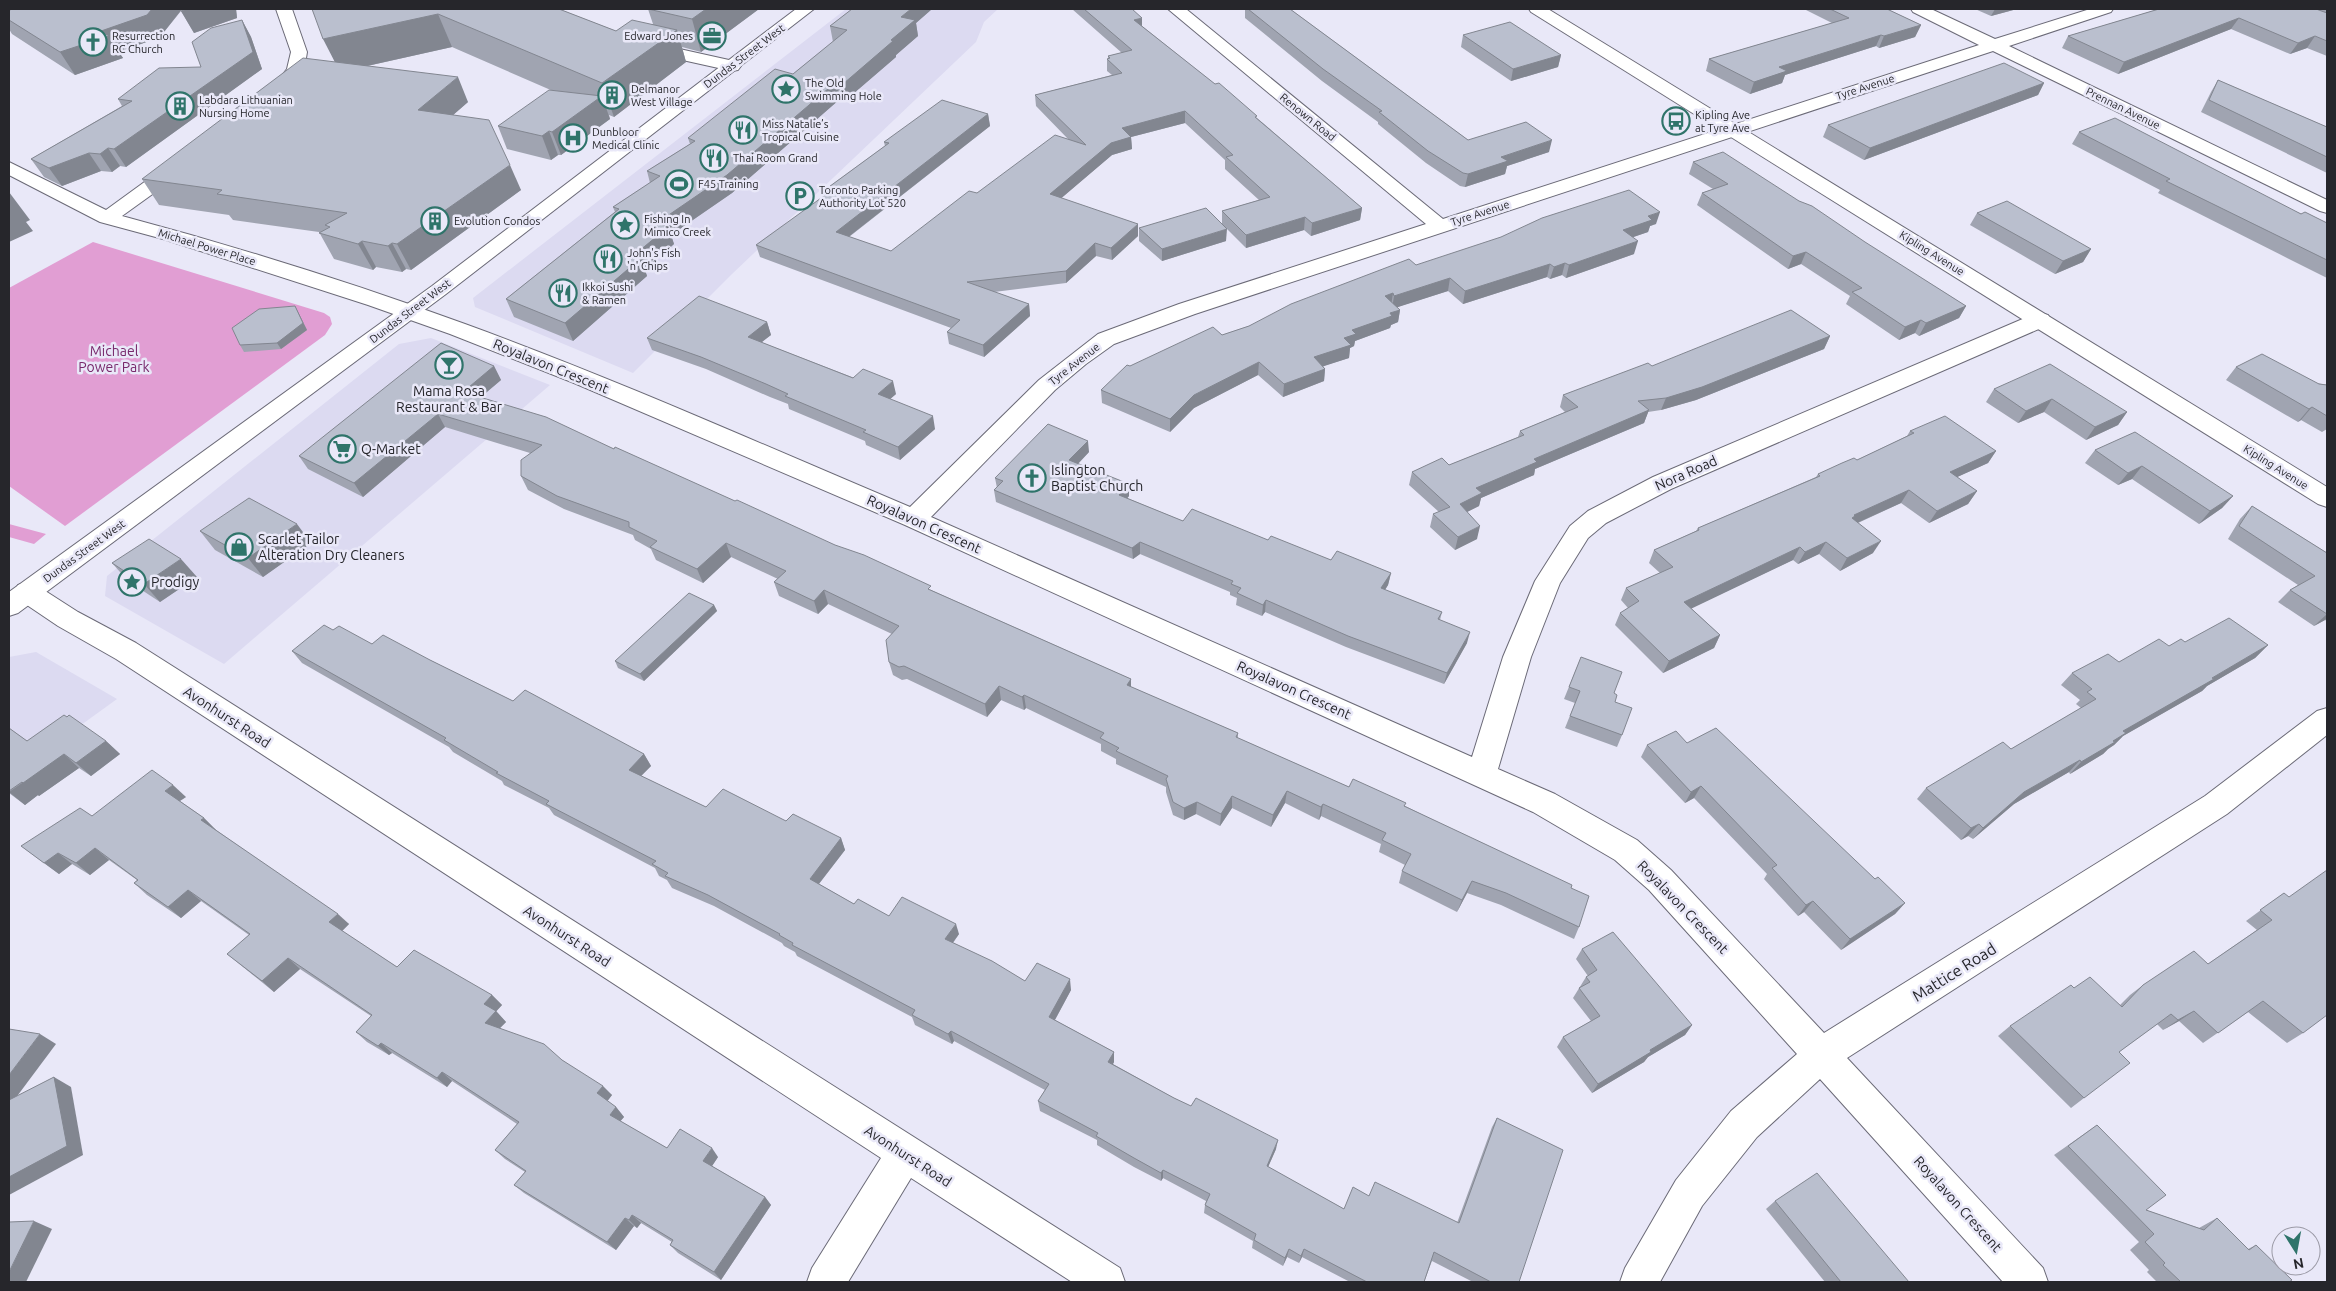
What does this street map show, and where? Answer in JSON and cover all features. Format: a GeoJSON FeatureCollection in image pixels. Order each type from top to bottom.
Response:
{"type":"FeatureCollection","features":[{"type":"Feature","properties":{"kind":"street"},"geometry":{"type":"LineString","coordinates":[[260,107],[280,92],[295,70],[299,52],[284,9]]}},
{"type":"Feature","properties":{"kind":"street","name":"Dundas Street West"},"geometry":{"type":"LineString","coordinates":[[18,599],[411,311],[806,9]]}},
{"type":"Feature","properties":{"kind":"street","name":"Renown Road"},"geometry":{"type":"LineString","coordinates":[[1176,9],[1440,226]]}},
{"type":"Feature","properties":{"kind":"street","name":"Kipling Avenue"},"geometry":{"type":"LineString","coordinates":[[1537,9],[2327,498]]}},
{"type":"Feature","properties":{"kind":"street","name":"Prennan Avenue"},"geometry":{"type":"LineString","coordinates":[[1919,9],[2327,207]]}},
{"type":"Feature","properties":{"kind":"street","name":"Tyre Avenue"},"geometry":{"type":"LineString","coordinates":[[914,519],[937,498],[1047,385],[1106,339],[1187,309],[2105,9]]}},
{"type":"Feature","properties":{"kind":"street"},"geometry":{"type":"LineString","coordinates":[[630,40],[660,51],[732,66]]}},
{"type":"Feature","properties":{"kind":"street"},"geometry":{"type":"LineString","coordinates":[[107,218],[196,153]]}},
{"type":"Feature","properties":{"kind":"street","name":"Michael Power Place"},"geometry":{"type":"LineString","coordinates":[[9,168],[107,218],[170,235],[411,311]]}},
{"type":"Feature","properties":{"kind":"street","name":"Royalavon Crescent"},"geometry":{"type":"LineString","coordinates":[[411,311],[582,378],[914,519],[1480,774],[1580,822],[1626,850],[1660,880],[1822,1054],[2029,1282]]}},
{"type":"Feature","properties":{"kind":"street","name":"Nora Road"},"geometry":{"type":"LineString","coordinates":[[1480,774],[1517,657],[1548,581],[1579,532],[1597,516],[1662,483],[2040,320]]}},
{"type":"Feature","properties":{"kind":"street","name":"Avonhurst Road"},"geometry":{"type":"LineString","coordinates":[[18,599],[68,619],[126,651],[1106,1282]]}},
{"type":"Feature","properties":{"kind":"street","name":"Mattice Road"},"geometry":{"type":"LineString","coordinates":[[1639,1282],[1689,1193],[1744,1124],[1822,1054],[2216,805],[2327,720]]}},
{"type":"Feature","properties":{"kind":"street"},"geometry":{"type":"LineString","coordinates":[[826,1282],[906,1154]]}},
{"type":"Feature","properties":{"kind":"shaded area"},"geometry":{"type":"Polygon","coordinates":[[[846,9],[998,9],[984,22],[976,42],[732,274],[633,373],[475,307],[473,298],[846,9]]]}},
{"type":"Feature","properties":{"kind":"shaded area"},"geometry":{"type":"Polygon","coordinates":[[[431,338],[550,385],[224,664],[105,596],[107,576],[399,344],[431,338]]]}},
{"type":"Feature","properties":{"kind":"shaded area"},"geometry":{"type":"Polygon","coordinates":[[[36,652],[117,699],[9,777],[9,657],[36,652]]]}},
{"type":"Feature","properties":{"kind":"green space","name":"Michael Power Park"},"geometry":{"type":"Polygon","coordinates":[[[93,242],[324,313],[330,317],[332,324],[325,335],[65,526],[9,486],[9,288],[93,242]]]}},
{"type":"Feature","properties":{"kind":"green space"},"geometry":{"type":"Polygon","coordinates":[[[9,524],[46,534],[34,544],[9,537],[9,524]]]}},
{"type":"Feature","properties":{"kind":"building"},"geometry":{"type":"Polygon","coordinates":[[[152,9],[147,15],[101,31],[109,36],[60,52],[9,20],[9,10],[152,9]]]}},
{"type":"Feature","properties":{"kind":"building"},"geometry":{"type":"Polygon","coordinates":[[[312,9],[559,9],[616,31],[632,20],[677,30],[602,83],[438,14],[323,39],[312,9]]]}},
{"type":"Feature","properties":{"kind":"building"},"geometry":{"type":"Polygon","coordinates":[[[648,9],[706,9],[692,19],[648,9]]]}},
{"type":"Feature","properties":{"kind":"building"},"geometry":{"type":"Polygon","coordinates":[[[852,9],[911,9],[901,17],[915,20],[843,84],[836,82],[727,175],[657,223],[668,227],[633,256],[641,258],[565,323],[506,299],[619,209],[613,207],[660,176],[647,171],[695,141],[688,138],[775,69],[793,74],[847,30],[830,26],[852,9]]]}},
{"type":"Feature","properties":{"kind":"building"},"geometry":{"type":"Polygon","coordinates":[[[1084,9],[1132,9],[1142,18],[1134,20],[1215,84],[1219,83],[1257,116],[1255,117],[1362,208],[1312,223],[1305,217],[1246,235],[1222,211],[1270,197],[1226,157],[1233,155],[1185,111],[1122,128],[1131,137],[1111,143],[1050,194],[1138,224],[1111,248],[1095,243],[1066,271],[967,282],[1029,304],[983,345],[947,332],[960,320],[756,245],[828,193],[822,192],[889,143],[884,142],[942,100],[988,114],[836,232],[891,251],[969,191],[977,193],[1055,135],[1086,145],[1035,95],[1122,73],[1107,59],[1110,58],[1108,56],[1132,50],[1084,9]]]}},
{"type":"Feature","properties":{"kind":"building"},"geometry":{"type":"Polygon","coordinates":[[[1248,9],[1290,9],[1468,140],[1526,122],[1552,140],[1501,157],[1508,161],[1468,174],[1463,173],[1428,151],[1379,112],[1382,111],[1323,69],[1248,9]]]}},
{"type":"Feature","properties":{"kind":"building"},"geometry":{"type":"Polygon","coordinates":[[[1830,9],[1887,9],[1921,25],[1884,36],[1881,35],[1779,67],[1787,71],[1754,82],[1709,59],[1849,18],[1830,9]]]}},
{"type":"Feature","properties":{"kind":"building"},"geometry":{"type":"Polygon","coordinates":[[[2159,9],[2316,9],[2327,13],[2327,41],[2315,36],[2298,43],[2239,18],[2124,62],[2068,36],[2159,9]]]}},
{"type":"Feature","properties":{"kind":"building"},"geometry":{"type":"Polygon","coordinates":[[[242,20],[253,52],[114,149],[108,148],[100,154],[89,153],[49,168],[31,159],[132,101],[118,99],[159,68],[201,67],[192,42],[211,28],[242,20]]]}},
{"type":"Feature","properties":{"kind":"building"},"geometry":{"type":"Polygon","coordinates":[[[1510,22],[1561,55],[1513,69],[1463,35],[1510,22]]]}},
{"type":"Feature","properties":{"kind":"building"},"geometry":{"type":"Polygon","coordinates":[[[303,58],[458,77],[418,110],[489,120],[510,165],[397,244],[392,243],[388,246],[362,241],[358,244],[319,233],[330,227],[325,225],[347,213],[217,194],[222,190],[142,179],[303,58]]]}},
{"type":"Feature","properties":{"kind":"building"},"geometry":{"type":"Polygon","coordinates":[[[2004,63],[2044,83],[1870,148],[1828,125],[2004,63]]]}},
{"type":"Feature","properties":{"kind":"building"},"geometry":{"type":"Polygon","coordinates":[[[2218,80],[2327,127],[2327,157],[2209,100],[2218,80]]]}},
{"type":"Feature","properties":{"kind":"building"},"geometry":{"type":"Polygon","coordinates":[[[549,90],[602,96],[552,132],[549,131],[542,136],[498,126],[549,90]]]}},
{"type":"Feature","properties":{"kind":"building"},"geometry":{"type":"Polygon","coordinates":[[[2115,118],[2301,214],[2305,212],[2327,223],[2327,260],[2166,181],[2170,179],[2079,132],[2115,118]]]}},
{"type":"Feature","properties":{"kind":"building"},"geometry":{"type":"Polygon","coordinates":[[[1723,152],[1799,201],[1812,206],[1966,306],[1926,323],[1921,320],[1905,327],[1852,292],[1862,288],[1806,252],[1793,256],[1702,193],[1728,184],[1693,162],[1723,152]]]}},
{"type":"Feature","properties":{"kind":"building"},"geometry":{"type":"Polygon","coordinates":[[[1629,190],[1660,212],[1648,216],[1652,220],[1623,230],[1638,241],[1569,265],[1565,263],[1554,267],[1550,264],[1465,291],[1450,278],[1394,296],[1393,293],[1385,296],[1400,310],[1390,313],[1392,316],[1352,330],[1356,334],[1344,338],[1351,345],[1314,357],[1325,369],[1284,384],[1259,362],[1194,395],[1170,419],[1101,390],[1127,365],[1130,366],[1213,327],[1222,335],[1249,326],[1291,304],[1409,259],[1416,265],[1501,237],[1542,218],[1629,190]]]}},
{"type":"Feature","properties":{"kind":"building"},"geometry":{"type":"Polygon","coordinates":[[[2007,201],[2091,249],[2063,261],[1977,213],[2007,201]]]}},
{"type":"Feature","properties":{"kind":"building"},"geometry":{"type":"Polygon","coordinates":[[[1206,208],[1227,229],[1162,249],[1139,228],[1206,208]]]}},
{"type":"Feature","properties":{"kind":"building"},"geometry":{"type":"Polygon","coordinates":[[[699,296],[767,322],[748,337],[853,378],[863,369],[893,381],[878,394],[933,416],[898,447],[863,432],[866,430],[785,396],[788,394],[766,384],[701,357],[647,338],[699,296]]]}},
{"type":"Feature","properties":{"kind":"building"},"geometry":{"type":"Polygon","coordinates":[[[295,306],[303,323],[277,343],[240,345],[232,328],[259,309],[295,306]]]}},
{"type":"Feature","properties":{"kind":"building"},"geometry":{"type":"Polygon","coordinates":[[[1791,310],[1830,336],[1702,387],[1666,398],[1638,401],[1649,410],[1534,459],[1537,462],[1476,488],[1482,493],[1460,504],[1480,526],[1458,537],[1433,514],[1450,507],[1412,472],[1442,458],[1449,465],[1524,435],[1520,431],[1578,407],[1563,395],[1648,363],[1652,366],[1791,310]]]}},
{"type":"Feature","properties":{"kind":"building"},"geometry":{"type":"Polygon","coordinates":[[[441,343],[494,366],[463,392],[546,417],[614,449],[615,447],[835,545],[864,555],[931,586],[928,589],[1131,679],[1127,685],[1238,733],[1236,737],[1349,787],[1353,779],[1406,803],[1404,806],[1572,885],[1571,888],[1589,896],[1579,927],[1506,893],[1472,881],[1462,900],[1402,871],[1411,854],[1382,840],[1386,833],[1323,804],[1321,807],[1287,791],[1273,815],[1232,796],[1221,814],[1197,802],[1184,808],[1173,802],[1166,779],[1168,776],[1116,751],[1119,748],[1100,738],[1104,733],[1024,695],[1022,697],[999,686],[985,704],[904,666],[899,667],[889,662],[886,640],[899,626],[824,590],[814,601],[774,582],[786,571],[726,543],[697,569],[650,547],[657,541],[629,527],[629,522],[557,496],[521,476],[521,460],[542,445],[438,414],[354,483],[299,456],[441,343]]]}},
{"type":"Feature","properties":{"kind":"building"},"geometry":{"type":"Polygon","coordinates":[[[2262,354],[2319,384],[2327,385],[2327,416],[2312,407],[2309,409],[2236,367],[2262,354]]]}},
{"type":"Feature","properties":{"kind":"building"},"geometry":{"type":"Polygon","coordinates":[[[2050,364],[2127,412],[2095,427],[2052,399],[2026,411],[1994,389],[2050,364]]]}},
{"type":"Feature","properties":{"kind":"building"},"geometry":{"type":"Polygon","coordinates":[[[1945,416],[1996,451],[1950,472],[1977,491],[1937,511],[1909,490],[1854,515],[1852,518],[1881,541],[1847,558],[1826,542],[1805,552],[1800,547],[1684,602],[1720,635],[1669,661],[1620,613],[1639,601],[1626,588],[1673,567],[1654,550],[1699,530],[1698,528],[1820,476],[1818,474],[1842,463],[1854,458],[1857,460],[1914,433],[1910,431],[1945,416]]]}},
{"type":"Feature","properties":{"kind":"building"},"geometry":{"type":"Polygon","coordinates":[[[1048,424],[1088,441],[1069,460],[1129,484],[1119,495],[1183,521],[1192,509],[1268,540],[1271,536],[1331,560],[1337,551],[1391,573],[1381,588],[1442,612],[1438,619],[1470,632],[1447,673],[1348,636],[1266,600],[1263,605],[1237,593],[1241,588],[1231,584],[1233,581],[1140,542],[1132,548],[994,490],[1003,481],[995,478],[1048,424]]]}},
{"type":"Feature","properties":{"kind":"building"},"geometry":{"type":"Polygon","coordinates":[[[2135,432],[2233,496],[2210,511],[2142,466],[2128,473],[2095,450],[2135,432]]]}},
{"type":"Feature","properties":{"kind":"building"},"geometry":{"type":"Polygon","coordinates":[[[249,498],[297,524],[248,558],[200,531],[249,498]]]}},
{"type":"Feature","properties":{"kind":"building"},"geometry":{"type":"Polygon","coordinates":[[[2252,506],[2327,553],[2327,614],[2290,590],[2315,576],[2239,526],[2252,506]]]}},
{"type":"Feature","properties":{"kind":"building"},"geometry":{"type":"Polygon","coordinates":[[[149,539],[181,559],[144,584],[112,563],[149,539]]]}},
{"type":"Feature","properties":{"kind":"building"},"geometry":{"type":"Polygon","coordinates":[[[689,593],[714,605],[640,674],[615,661],[689,593]]]}},
{"type":"Feature","properties":{"kind":"building"},"geometry":{"type":"Polygon","coordinates":[[[2229,618],[2268,645],[2212,678],[2214,679],[2123,731],[2126,733],[2113,741],[2115,742],[2024,792],[1983,828],[1979,824],[1971,828],[1926,788],[2003,742],[2011,749],[2096,699],[2087,692],[2092,689],[2072,673],[2108,654],[2119,662],[2159,639],[2169,646],[2181,639],[2185,642],[2229,618]]]}},
{"type":"Feature","properties":{"kind":"building"},"geometry":{"type":"Polygon","coordinates":[[[324,625],[333,630],[339,626],[372,644],[383,635],[513,701],[525,690],[644,754],[629,770],[706,807],[723,789],[786,821],[793,814],[841,838],[810,879],[854,904],[858,899],[889,916],[902,897],[956,924],[945,939],[992,961],[1025,981],[1037,963],[1070,979],[1049,1017],[1114,1052],[1108,1062],[1174,1098],[1191,1106],[1196,1098],[1278,1140],[1267,1166],[1344,1209],[1353,1187],[1369,1196],[1375,1182],[1459,1223],[1497,1118],[1563,1150],[1519,1282],[1491,1282],[1434,1252],[1424,1282],[1367,1282],[1304,1249],[1301,1256],[1289,1249],[1285,1258],[1254,1240],[1256,1234],[1205,1205],[1210,1194],[1163,1170],[1161,1173],[1096,1136],[1098,1133],[1038,1101],[1049,1084],[951,1031],[948,1034],[912,1015],[915,1010],[792,945],[793,943],[780,934],[708,895],[665,876],[668,873],[652,864],[656,861],[546,804],[549,801],[496,773],[498,772],[444,740],[446,738],[292,651],[324,625]]]}},
{"type":"Feature","properties":{"kind":"building"},"geometry":{"type":"Polygon","coordinates":[[[1581,657],[1622,672],[1614,693],[1617,695],[1615,702],[1632,708],[1622,735],[1570,716],[1580,691],[1569,687],[1581,657]]]}},
{"type":"Feature","properties":{"kind":"building"},"geometry":{"type":"Polygon","coordinates":[[[64,715],[67,717],[69,715],[106,741],[76,763],[64,754],[9,791],[9,728],[27,741],[64,715]]]}},
{"type":"Feature","properties":{"kind":"building"},"geometry":{"type":"Polygon","coordinates":[[[1716,728],[1875,879],[1878,877],[1905,903],[1850,939],[1813,901],[1806,905],[1772,868],[1777,865],[1701,786],[1691,792],[1647,745],[1676,731],[1687,743],[1716,728]]]}},
{"type":"Feature","properties":{"kind":"building"},"geometry":{"type":"Polygon","coordinates":[[[152,770],[173,785],[165,791],[204,818],[201,820],[338,914],[329,922],[397,967],[414,950],[492,995],[484,1004],[496,1011],[485,1023],[544,1044],[562,1060],[603,1086],[597,1093],[616,1107],[610,1115],[667,1148],[680,1129],[712,1148],[703,1161],[765,1197],[714,1272],[670,1245],[673,1240],[632,1215],[629,1220],[625,1218],[607,1242],[514,1185],[526,1171],[495,1150],[519,1122],[442,1072],[437,1078],[381,1043],[378,1046],[356,1032],[372,1015],[288,958],[262,981],[227,954],[250,934],[188,890],[168,907],[134,883],[138,880],[95,848],[76,863],[58,853],[44,863],[21,846],[80,808],[92,816],[152,770]]]}},
{"type":"Feature","properties":{"kind":"building"},"geometry":{"type":"Polygon","coordinates":[[[2327,870],[2327,1015],[2303,1033],[2263,1001],[2218,1033],[2194,1011],[2178,1020],[2171,1014],[2119,1052],[2130,1063],[2084,1098],[2010,1026],[2071,985],[2074,988],[2090,977],[2122,1007],[2143,985],[2194,951],[2208,964],[2272,920],[2260,910],[2284,893],[2289,897],[2327,870]]]}},
{"type":"Feature","properties":{"kind":"building"},"geometry":{"type":"Polygon","coordinates":[[[1613,932],[1692,1025],[1598,1084],[1563,1037],[1600,1016],[1579,988],[1590,982],[1586,977],[1597,970],[1582,949],[1613,932]]]}},
{"type":"Feature","properties":{"kind":"building"},"geometry":{"type":"Polygon","coordinates":[[[9,1029],[40,1034],[9,1075],[9,1029]]]}},
{"type":"Feature","properties":{"kind":"building"},"geometry":{"type":"Polygon","coordinates":[[[54,1077],[67,1146],[9,1177],[9,1100],[54,1077]]]}},
{"type":"Feature","properties":{"kind":"building"},"geometry":{"type":"Polygon","coordinates":[[[2097,1125],[2166,1195],[2146,1210],[2204,1230],[2217,1218],[2249,1250],[2256,1245],[2271,1260],[2271,1276],[2288,1276],[2292,1280],[2289,1282],[2181,1282],[2163,1265],[2165,1263],[2145,1242],[2154,1234],[2068,1146],[2097,1125]]]}},
{"type":"Feature","properties":{"kind":"building"},"geometry":{"type":"Polygon","coordinates":[[[1817,1173],[1909,1282],[1841,1282],[1775,1201],[1817,1173]]]}},
{"type":"Feature","properties":{"kind":"building"},"geometry":{"type":"Polygon","coordinates":[[[34,1221],[9,1272],[9,1222],[34,1221]]]}},
{"type":"Feature","properties":{"kind":"place","name":"Edward Jones"},"geometry":{"type":"Point","coordinates":[712,36]}},
{"type":"Feature","properties":{"kind":"place","name":"Resurrection RC Church"},"geometry":{"type":"Point","coordinates":[93,42]}},
{"type":"Feature","properties":{"kind":"place","name":"The Old Swimming Hole"},"geometry":{"type":"Point","coordinates":[786,89]}},
{"type":"Feature","properties":{"kind":"place","name":"Delmanor West Village"},"geometry":{"type":"Point","coordinates":[612,95]}},
{"type":"Feature","properties":{"kind":"place","name":"Labdara Lithuanian Nursing Home"},"geometry":{"type":"Point","coordinates":[180,106]}},
{"type":"Feature","properties":{"kind":"place","name":"Kipling Ave at Tyre Ave"},"geometry":{"type":"Point","coordinates":[1676,121]}},
{"type":"Feature","properties":{"kind":"place","name":"Miss Natalie’s Tropical Cuisine"},"geometry":{"type":"Point","coordinates":[743,130]}},
{"type":"Feature","properties":{"kind":"place","name":"Dunbloor Medical Clinic"},"geometry":{"type":"Point","coordinates":[573,138]}},
{"type":"Feature","properties":{"kind":"place","name":"Thai Room Grand"},"geometry":{"type":"Point","coordinates":[714,158]}},
{"type":"Feature","properties":{"kind":"place","name":"F45 Training"},"geometry":{"type":"Point","coordinates":[679,184]}},
{"type":"Feature","properties":{"kind":"place","name":"Toronto Parking Authority Lot 520"},"geometry":{"type":"Point","coordinates":[800,196]}},
{"type":"Feature","properties":{"kind":"place","name":"Evolution Condos"},"geometry":{"type":"Point","coordinates":[435,221]}},
{"type":"Feature","properties":{"kind":"place","name":"Fishing In Mimico Creek"},"geometry":{"type":"Point","coordinates":[625,225]}},
{"type":"Feature","properties":{"kind":"place","name":"John's Fish 'n' Chips"},"geometry":{"type":"Point","coordinates":[608,259]}},
{"type":"Feature","properties":{"kind":"place","name":"Ikkoi Sushi & Ramen"},"geometry":{"type":"Point","coordinates":[563,293]}},
{"type":"Feature","properties":{"kind":"place","name":"Mama Rosa Restaurant & Bar"},"geometry":{"type":"Point","coordinates":[449,365]}},
{"type":"Feature","properties":{"kind":"place","name":"Q-Market"},"geometry":{"type":"Point","coordinates":[342,449]}},
{"type":"Feature","properties":{"kind":"place","name":"Islington Baptist Church"},"geometry":{"type":"Point","coordinates":[1032,478]}},
{"type":"Feature","properties":{"kind":"place","name":"Scarlet Tailor Alteration Dry Cleaners"},"geometry":{"type":"Point","coordinates":[239,547]}},
{"type":"Feature","properties":{"kind":"place","name":"Prodigy"},"geometry":{"type":"Point","coordinates":[132,582]}}]}
